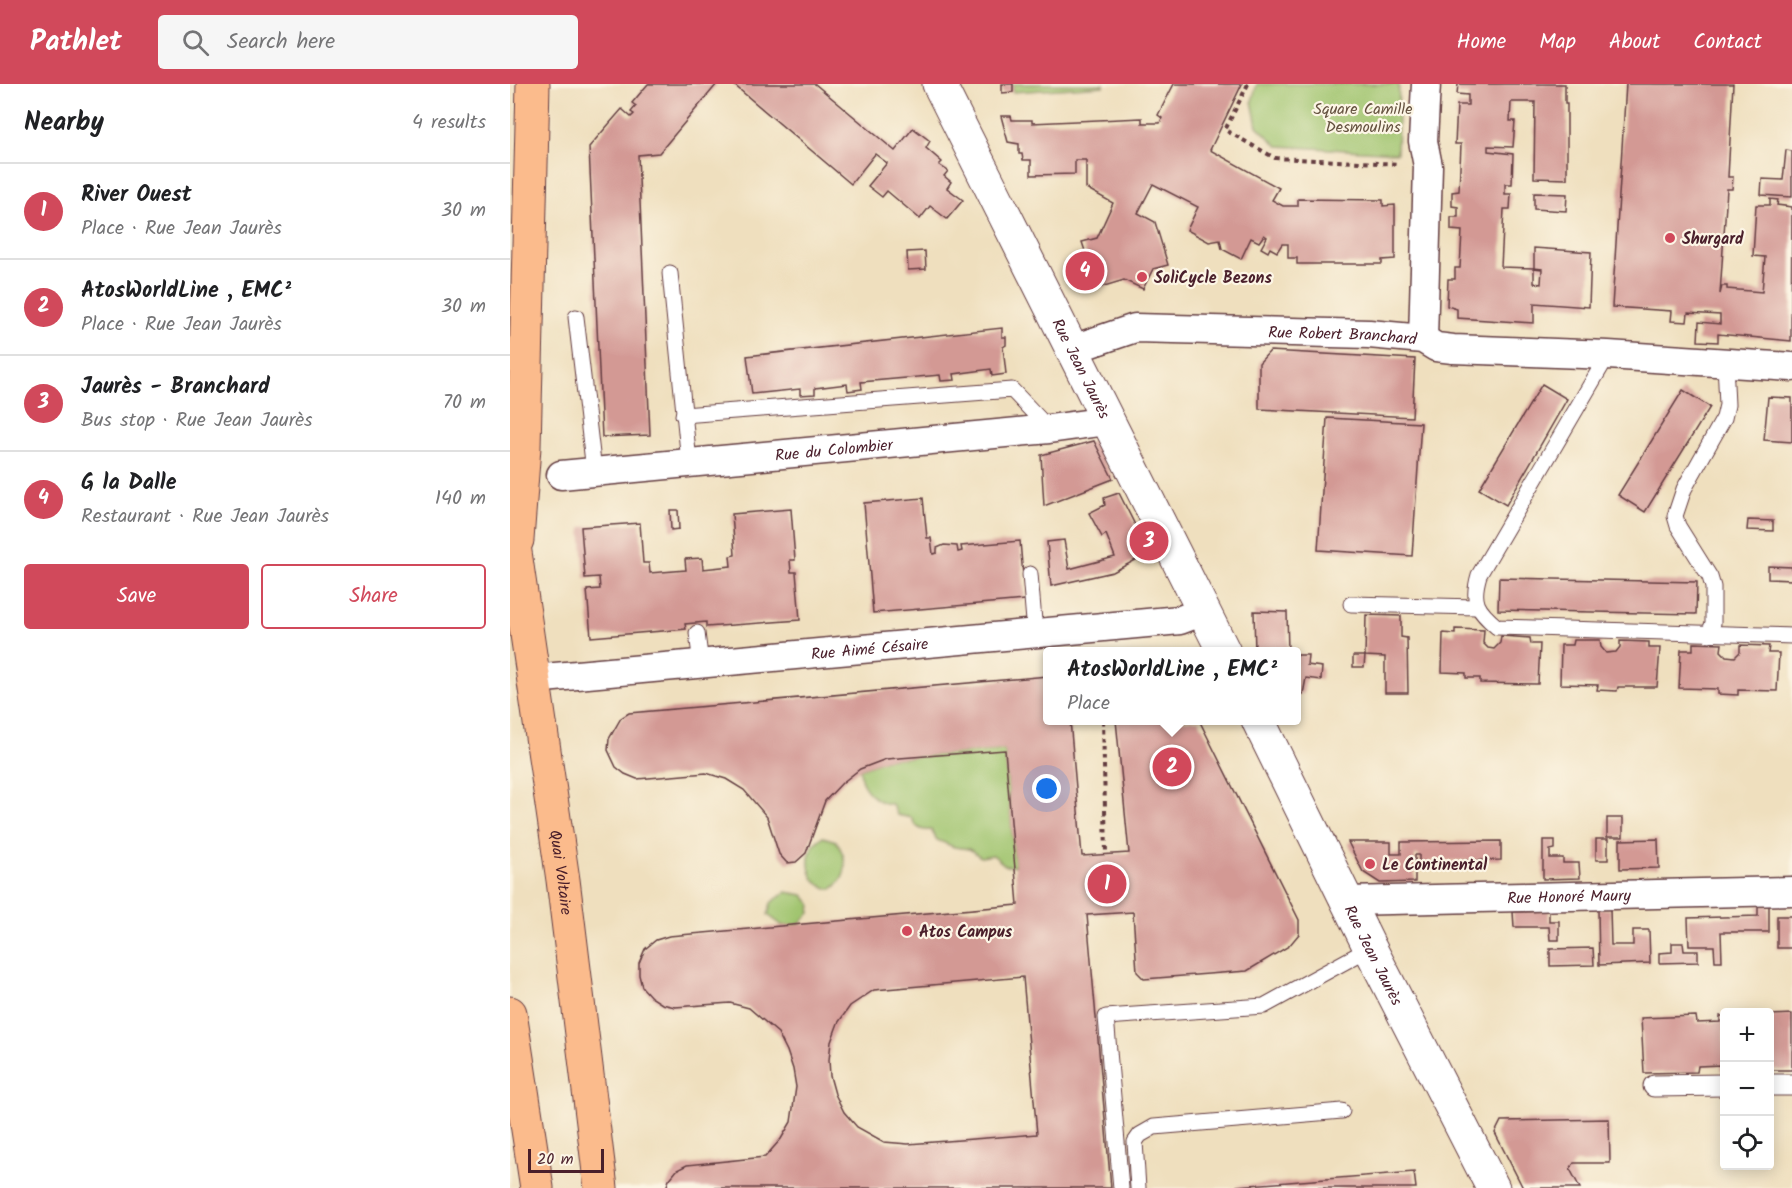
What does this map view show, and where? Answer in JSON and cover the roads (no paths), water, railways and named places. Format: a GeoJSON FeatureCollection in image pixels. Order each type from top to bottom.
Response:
{"type":"FeatureCollection","features":[{"type":"Feature","properties":{"kind":"main road","name":"Quai Voltaire"},"geometry":{"type":"LineString","coordinates":[[516,557],[524,447],[519,301],[533,84]]}},
{"type":"Feature","properties":{"kind":"main road","name":"Quai Voltaire"},"geometry":{"type":"LineString","coordinates":[[510,518],[563,880],[601,1188]]}},
{"type":"Feature","properties":{"kind":"main road"},"geometry":{"type":"LineString","coordinates":[[510,1013],[537,1188]]}},
{"type":"Feature","properties":{"kind":"street","name":"Rue Jean Jaurès"},"geometry":{"type":"LineString","coordinates":[[939,84],[1222,647]]}},
{"type":"Feature","properties":{"kind":"street"},"geometry":{"type":"LineString","coordinates":[[1423,339],[1428,166],[1423,141],[1426,84]]}},
{"type":"Feature","properties":{"kind":"street","name":"Rue Robert Branchard"},"geometry":{"type":"LineString","coordinates":[[1073,349],[1136,328],[1369,334],[1423,339],[1436,346],[1453,349],[1608,355],[1792,367]]}},
{"type":"Feature","properties":{"kind":"street","name":"Rue du Colombier"},"geometry":{"type":"LineString","coordinates":[[561,475],[1049,429],[1107,421]]}},
{"type":"Feature","properties":{"kind":"street","name":"Rue Aimé Césaire"},"geometry":{"type":"LineString","coordinates":[[532,679],[1180,620],[1204,611]]}},
{"type":"Feature","properties":{"kind":"street","name":"Rue Jean Jaurès"},"geometry":{"type":"LineString","coordinates":[[1260,725],[1370,948],[1493,1188]]}},
{"type":"Feature","properties":{"kind":"street","name":"Rue Honoré Maury"},"geometry":{"type":"LineString","coordinates":[[1347,901],[1792,891]]}},
{"type":"Feature","properties":{"kind":"street"},"geometry":{"type":"LineString","coordinates":[[1654,1086],[1720,1085]]}},
{"type":"Feature","properties":{"kind":"street"},"geometry":{"type":"LineString","coordinates":[[1774,1085],[1792,1085]]}},
{"type":"Feature","properties":{"kind":"lane"},"geometry":{"type":"LineString","coordinates":[[670,273],[688,462]]}},
{"type":"Feature","properties":{"kind":"lane"},"geometry":{"type":"LineString","coordinates":[[576,317],[594,471]]}},
{"type":"Feature","properties":{"kind":"lane"},"geometry":{"type":"LineString","coordinates":[[1608,355],[1479,575],[1474,591],[1477,607],[1497,627],[1792,636]]}},
{"type":"Feature","properties":{"kind":"lane"},"geometry":{"type":"LineString","coordinates":[[1708,634],[1713,623],[1713,587],[1710,577],[1678,526],[1676,508],[1684,489],[1724,418],[1727,405],[1725,363]]}},
{"type":"Feature","properties":{"kind":"lane"},"geometry":{"type":"LineString","coordinates":[[684,415],[1012,390],[1049,429]]}},
{"type":"Feature","properties":{"kind":"lane"},"geometry":{"type":"LineString","coordinates":[[1030,574],[1035,633]]}},
{"type":"Feature","properties":{"kind":"lane"},"geometry":{"type":"LineString","coordinates":[[1351,604],[1477,607]]}},
{"type":"Feature","properties":{"kind":"lane"},"geometry":{"type":"LineString","coordinates":[[697,633],[701,664]]}},
{"type":"Feature","properties":{"kind":"lane"},"geometry":{"type":"LineString","coordinates":[[1121,1188],[1106,1017],[1264,1006],[1370,948]]}},
{"type":"Feature","properties":{"kind":"lane"},"geometry":{"type":"LineString","coordinates":[[1138,1188],[1135,1142],[1140,1135],[1154,1128],[1342,1111]]}},
{"type":"Feature","properties":{"kind":"place","name":"Shurgard"},"geometry":{"type":"Point","coordinates":[1670,238]}},
{"type":"Feature","properties":{"kind":"place","name":"G la Dalle"},"geometry":{"type":"Point","coordinates":[1085,271]}},
{"type":"Feature","properties":{"kind":"place","name":"SoliCycle Bezons"},"geometry":{"type":"Point","coordinates":[1142,277]}},
{"type":"Feature","properties":{"kind":"place","name":"Jaurès - Branchard"},"geometry":{"type":"Point","coordinates":[1149,541]}},
{"type":"Feature","properties":{"kind":"place","name":"AtosWorldLine , EMC²"},"geometry":{"type":"Point","coordinates":[1172,767]}},
{"type":"Feature","properties":{"kind":"place","name":"Le Continental"},"geometry":{"type":"Point","coordinates":[1370,864]}},
{"type":"Feature","properties":{"kind":"place","name":"River Ouest"},"geometry":{"type":"Point","coordinates":[1107,884]}},
{"type":"Feature","properties":{"kind":"place","name":"Atos Campus"},"geometry":{"type":"Point","coordinates":[907,931]}},
{"type":"Feature","properties":{"kind":"park label","name":"Square Camille Desmoulins"},"geometry":{"type":"Point","coordinates":[1363,117]}}]}
